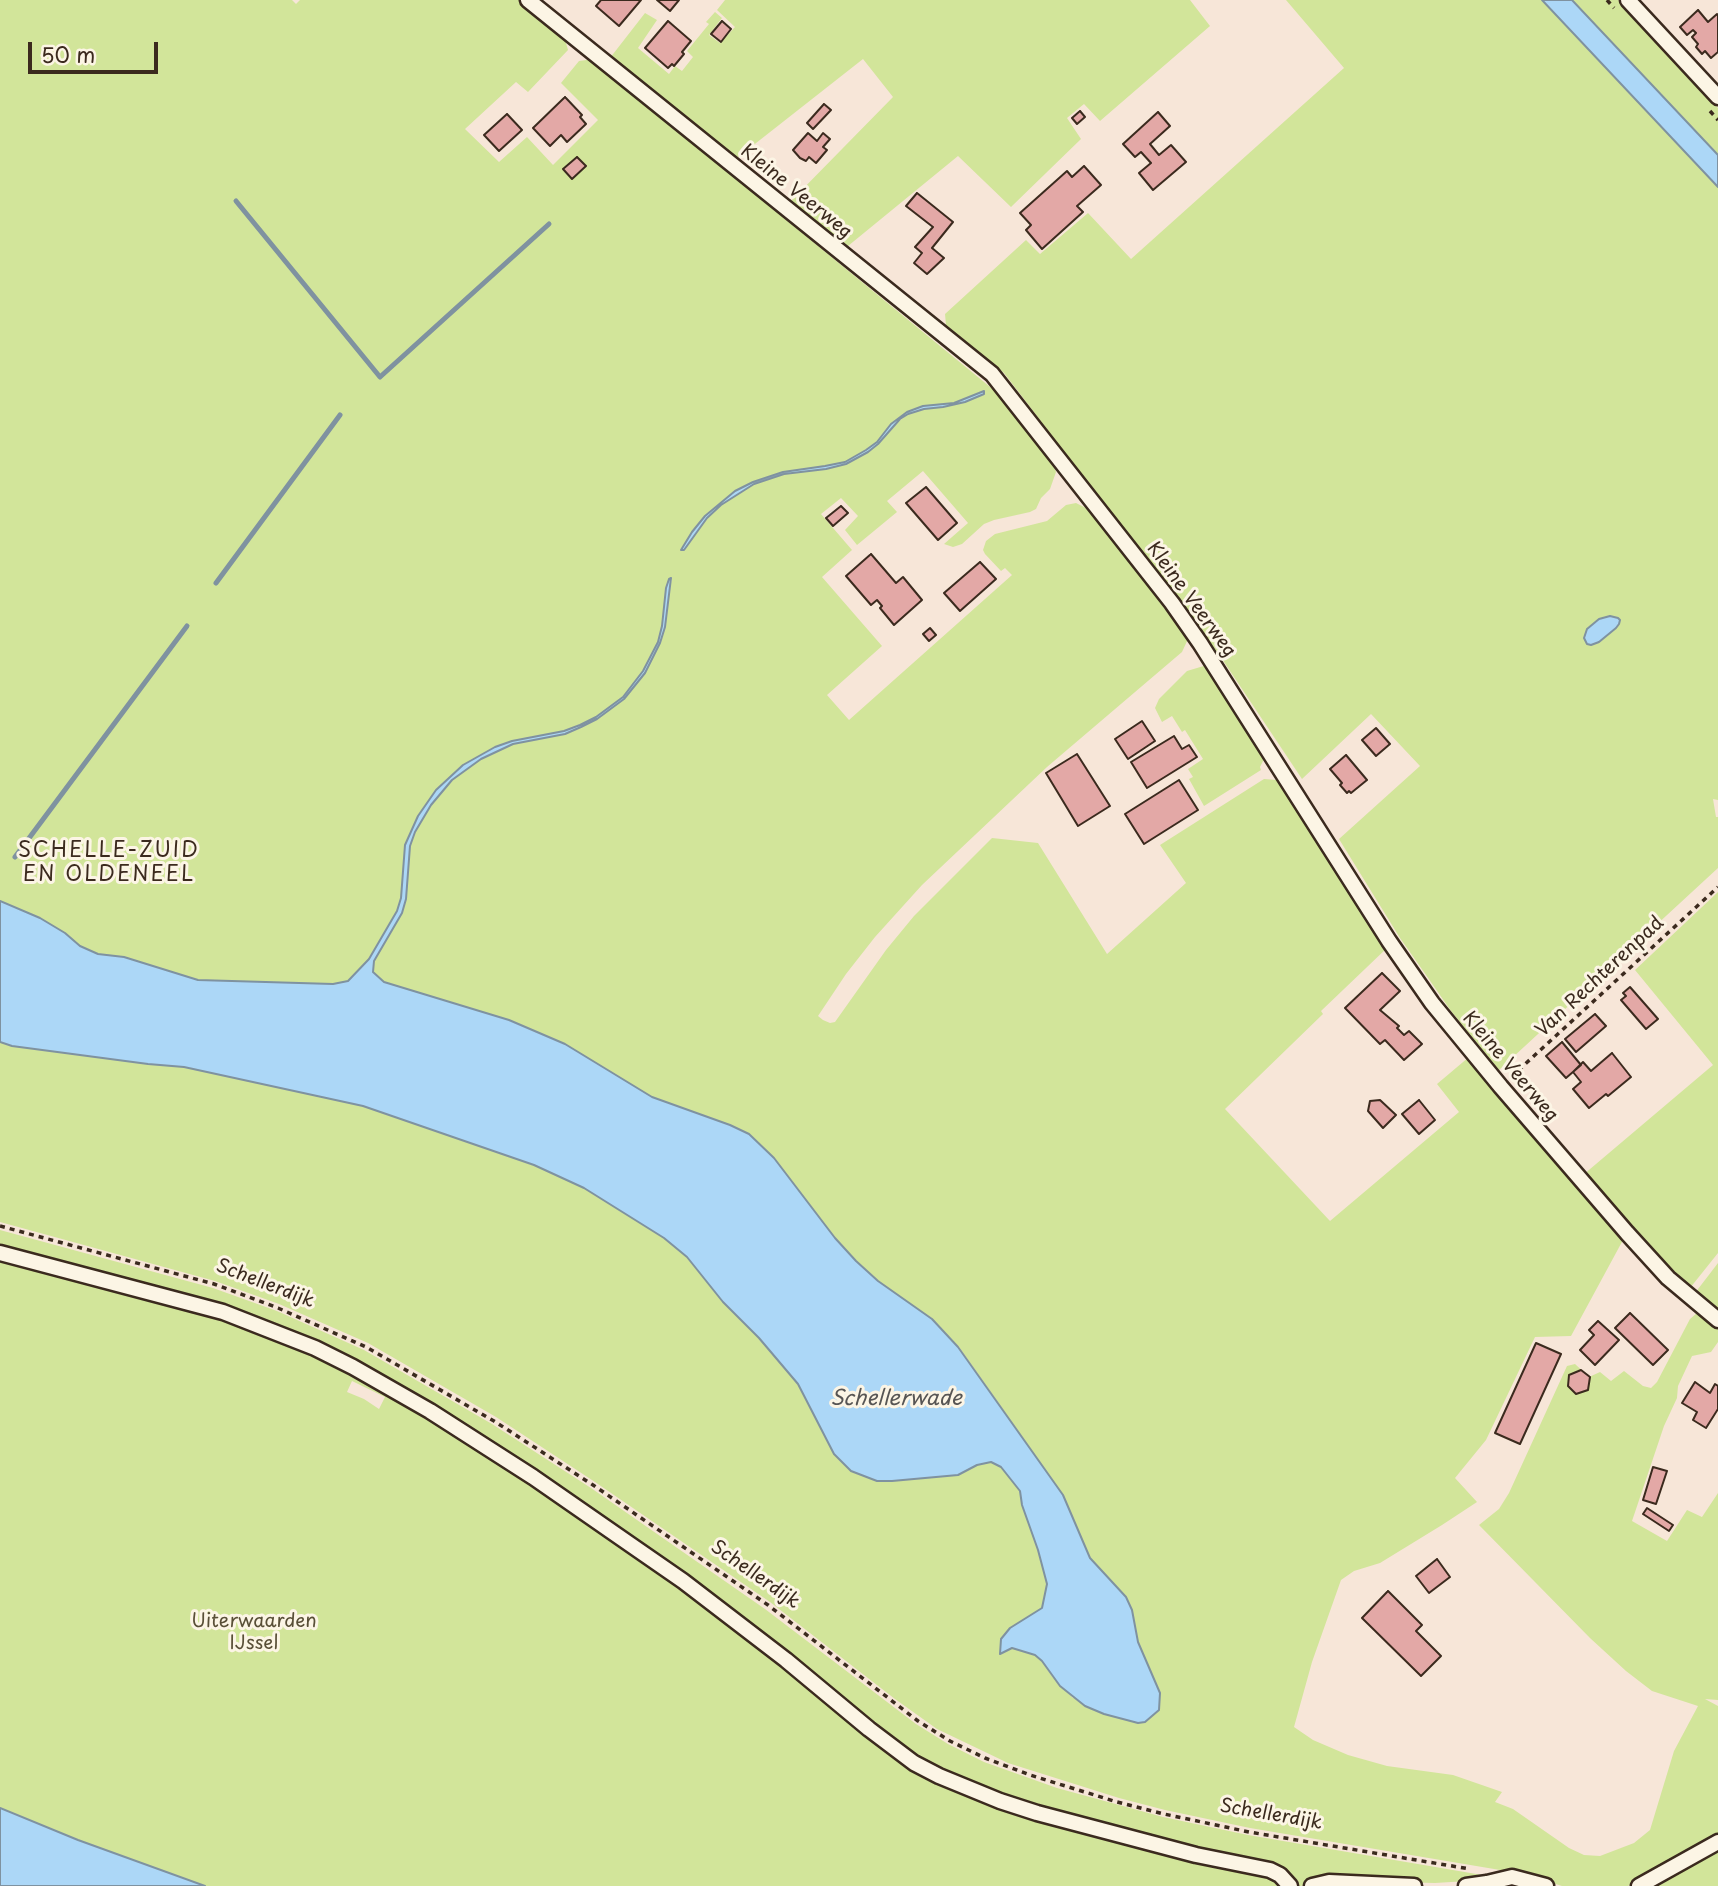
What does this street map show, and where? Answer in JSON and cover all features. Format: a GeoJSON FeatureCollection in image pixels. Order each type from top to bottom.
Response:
{"type":"FeatureCollection","features":[{"type":"Feature","properties":{"kind":"street","name":"Kleine Veerweg"},"geometry":{"type":"LineString","coordinates":[[528,0],[992,374],[1172,603],[1403,962],[1439,1012],[1500,1087],[1641,1249],[1668,1278],[1718,1320]]}},
{"type":"Feature","properties":{"kind":"street"},"geometry":{"type":"LineString","coordinates":[[1628,0],[1718,97]]}},
{"type":"Feature","properties":{"kind":"street"},"geometry":{"type":"LineString","coordinates":[[0,1253],[223,1312],[315,1348],[353,1367],[533,1477],[683,1581],[905,1756],[939,1776],[1000,1801],[1048,1816],[1196,1855],[1270,1870],[1280,1875],[1290,1886]]}},
{"type":"Feature","properties":{"kind":"street"},"geometry":{"type":"LineString","coordinates":[[1639,1886],[1718,1842]]}},
{"type":"Feature","properties":{"kind":"street"},"geometry":{"type":"LineString","coordinates":[[1466,1886],[1512,1877],[1546,1886]]}},
{"type":"Feature","properties":{"kind":"street"},"geometry":{"type":"LineString","coordinates":[[1312,1886],[1329,1882],[1414,1886]]}},
{"type":"Feature","properties":{"kind":"path","name":"Van Rechterenpad"},"geometry":{"type":"LineString","coordinates":[[1500,1087],[1718,887]]}},
{"type":"Feature","properties":{"kind":"path","name":"Schellerdijk"},"geometry":{"type":"LineString","coordinates":[[0,1226],[214,1284],[278,1308],[366,1347],[494,1421],[593,1485],[768,1605],[918,1721],[985,1758],[1030,1775],[1164,1814],[1249,1832],[1479,1871]]}},
{"type":"Feature","properties":{"kind":"green space"},"geometry":{"type":"Polygon","coordinates":[[[0,0],[292,0],[296,4],[300,0],[521,0],[564,36],[568,50],[528,92],[516,82],[465,129],[499,162],[527,137],[553,165],[598,120],[561,83],[579,61],[594,59],[663,119],[995,391],[1052,462],[1056,472],[1050,489],[1041,498],[1036,509],[984,524],[962,544],[953,547],[944,544],[968,523],[923,471],[887,501],[897,512],[857,545],[845,530],[858,516],[841,498],[821,514],[852,550],[822,577],[882,646],[827,695],[849,720],[1012,575],[1005,568],[1001,571],[985,554],[983,550],[986,541],[995,534],[1047,521],[1066,505],[1076,503],[1086,508],[1100,523],[1188,639],[1182,652],[1047,767],[922,885],[875,937],[818,1016],[830,1023],[835,1022],[886,950],[914,916],[992,838],[1038,843],[1107,954],[1186,883],[1160,845],[1264,779],[1277,780],[1388,947],[1225,1109],[1330,1221],[1459,1112],[1437,1084],[1469,1057],[1623,1240],[1571,1336],[1535,1337],[1486,1440],[1455,1478],[1477,1502],[1380,1563],[1354,1571],[1341,1580],[1312,1662],[1294,1727],[1313,1740],[1348,1755],[1387,1766],[1453,1775],[1502,1792],[1495,1802],[1513,1809],[1569,1848],[1584,1855],[1600,1856],[1634,1843],[1650,1830],[1674,1751],[1698,1706],[1652,1691],[1626,1671],[1479,1525],[1499,1509],[1509,1493],[1567,1366],[1575,1364],[1589,1377],[1600,1372],[1611,1381],[1624,1371],[1643,1386],[1651,1388],[1657,1382],[1690,1319],[1697,1313],[1718,1329],[1718,1342],[1711,1352],[1692,1356],[1678,1386],[1677,1398],[1664,1426],[1632,1521],[1667,1541],[1687,1510],[1702,1517],[1718,1493],[1718,1700],[1705,1699],[1718,1706],[1718,1836],[1628,1886],[1562,1886],[1506,1871],[1250,1828],[1165,1810],[1008,1763],[937,1729],[770,1602],[595,1482],[496,1417],[368,1343],[279,1304],[215,1281],[0,1222],[0,1042],[12,1046],[184,1067],[363,1106],[534,1165],[584,1188],[623,1211],[687,1257],[723,1302],[759,1338],[798,1384],[812,1409],[877,1481],[958,1475],[977,1465],[991,1462],[1001,1467],[1020,1491],[1047,1584],[1042,1608],[1010,1628],[1001,1639],[1000,1653],[1012,1648],[1035,1655],[1073,1698],[1160,1693],[1143,1658],[1132,1610],[1126,1597],[1090,1558],[1063,1495],[959,1347],[932,1319],[878,1281],[856,1261],[835,1238],[774,1158],[730,1125],[652,1097],[565,1044],[509,1020],[384,982],[373,972],[374,961],[402,913],[406,899],[410,846],[431,805],[452,780],[481,759],[513,744],[548,737],[597,719],[624,699],[645,673],[660,643],[672,579],[666,588],[658,642],[643,671],[623,697],[580,725],[495,747],[463,765],[436,790],[418,816],[405,845],[401,898],[397,911],[369,959],[348,982],[333,984],[198,980],[124,957],[98,954],[80,946],[40,918],[0,901],[0,0]],[[983,391],[954,403],[923,406],[907,412],[891,424],[877,442],[845,462],[783,472],[735,491],[705,516],[682,548],[721,505],[754,484],[784,474],[846,464],[878,444],[893,426],[908,414],[965,402],[984,394],[983,391]]]}},
{"type":"Feature","properties":{"kind":"green space"},"geometry":{"type":"Polygon","coordinates":[[[725,0],[1190,0],[1210,26],[1100,121],[1084,104],[1067,118],[1081,139],[1011,207],[958,156],[848,246],[791,201],[893,97],[863,59],[737,158],[610,58],[645,13],[657,20],[638,48],[669,74],[675,66],[682,71],[693,57],[687,51],[709,24],[706,22],[715,12],[722,18],[709,35],[720,43],[735,27],[717,10],[725,0]]]}},
{"type":"Feature","properties":{"kind":"green space"},"geometry":{"type":"Polygon","coordinates":[[[1286,0],[1542,0],[1718,187],[1718,800],[1713,799],[1718,817],[1718,868],[1499,1070],[1451,1011],[1400,938],[1339,839],[1420,766],[1371,714],[1302,779],[1218,653],[1004,373],[946,325],[945,314],[1026,240],[1040,254],[1088,213],[1131,259],[1344,68],[1286,0]]]}},
{"type":"Feature","properties":{"kind":"green space"},"geometry":{"type":"Polygon","coordinates":[[[1572,0],[1618,0],[1718,108],[1718,155],[1572,0]]]}},
{"type":"Feature","properties":{"kind":"green space"},"geometry":{"type":"Polygon","coordinates":[[[1207,665],[1265,757],[1261,770],[1204,806],[1189,779],[1193,777],[1188,769],[1203,759],[1185,730],[1182,732],[1172,716],[1162,722],[1155,708],[1159,699],[1187,671],[1207,665]]]}},
{"type":"Feature","properties":{"kind":"green space"},"geometry":{"type":"Polygon","coordinates":[[[1718,892],[1718,1253],[1690,1288],[1664,1265],[1583,1175],[1713,1065],[1635,970],[1718,892]]]}},
{"type":"Feature","properties":{"kind":"green space"},"geometry":{"type":"Polygon","coordinates":[[[0,1230],[213,1288],[277,1311],[364,1350],[492,1424],[591,1488],[765,1609],[916,1724],[984,1762],[1057,1788],[1163,1817],[1248,1835],[1488,1876],[1484,1880],[1435,1883],[1316,1880],[1296,1886],[1197,1851],[1038,1809],[928,1766],[686,1578],[317,1344],[0,1249],[0,1230]]]}},
{"type":"Feature","properties":{"kind":"green space","name":"Uiterwaarden IJssel"},"geometry":{"type":"Polygon","coordinates":[[[0,1257],[222,1316],[335,1363],[334,1366],[352,1376],[355,1373],[427,1414],[629,1549],[929,1776],[928,1780],[948,1789],[950,1786],[1265,1873],[1284,1886],[0,1886],[0,1257]],[[352,1381],[347,1392],[379,1409],[385,1397],[352,1381]]]}},
{"type":"Feature","properties":{"kind":"green space"},"geometry":{"type":"Polygon","coordinates":[[[1718,1263],[1718,1314],[1695,1293],[1718,1263]]]}},
{"type":"Feature","properties":{"kind":"green space"},"geometry":{"type":"Polygon","coordinates":[[[1718,1847],[1718,1886],[1651,1886],[1718,1847]]]}},
{"type":"Feature","properties":{"kind":"water"},"geometry":{"type":"Polygon","coordinates":[[[1542,0],[1572,0],[1718,155],[1718,187],[1542,0]]]}},
{"type":"Feature","properties":{"kind":"water"},"geometry":{"type":"Polygon","coordinates":[[[984,391],[984,394],[965,402],[908,414],[900,419],[878,444],[846,464],[784,474],[754,484],[721,505],[707,518],[684,550],[681,550],[705,516],[735,491],[783,472],[845,462],[877,442],[891,424],[907,412],[923,406],[954,403],[984,391]]]}},
{"type":"Feature","properties":{"kind":"water","name":"Schellerwade"},"geometry":{"type":"Polygon","coordinates":[[[671,578],[665,627],[660,643],[645,673],[624,699],[597,719],[565,734],[513,744],[481,759],[452,780],[431,805],[410,846],[406,899],[402,913],[374,961],[373,972],[384,982],[509,1020],[565,1044],[652,1097],[749,1134],[774,1158],[835,1238],[856,1261],[878,1281],[932,1319],[958,1347],[1063,1495],[1090,1558],[1126,1597],[1132,1610],[1138,1642],[1160,1693],[1159,1710],[1145,1722],[1138,1723],[1104,1714],[1085,1706],[1060,1686],[1035,1655],[1012,1648],[1000,1654],[1001,1639],[1010,1628],[1042,1608],[1047,1584],[1020,1491],[1001,1467],[991,1462],[977,1465],[958,1475],[892,1481],[877,1481],[851,1471],[834,1454],[798,1384],[759,1338],[723,1302],[687,1257],[664,1238],[584,1188],[534,1165],[363,1106],[184,1067],[12,1046],[0,1042],[0,901],[40,918],[80,946],[98,954],[124,957],[198,980],[333,984],[348,981],[369,959],[397,911],[401,898],[405,845],[418,816],[436,790],[463,765],[495,747],[580,725],[623,697],[643,671],[658,642],[666,588],[671,578]]]}},
{"type":"Feature","properties":{"kind":"water"},"geometry":{"type":"Polygon","coordinates":[[[1610,616],[1620,620],[1616,628],[1599,642],[1587,644],[1584,638],[1587,629],[1599,619],[1610,616]]]}},
{"type":"Feature","properties":{"kind":"water"},"geometry":{"type":"Polygon","coordinates":[[[0,1808],[78,1840],[205,1886],[0,1886],[0,1808]]]}},
{"type":"Feature","properties":{"kind":"building"},"geometry":{"type":"Polygon","coordinates":[[[601,0],[641,0],[619,26],[596,6],[601,0]]]}},
{"type":"Feature","properties":{"kind":"building"},"geometry":{"type":"Polygon","coordinates":[[[657,0],[679,0],[670,11],[657,0]]]}},
{"type":"Feature","properties":{"kind":"building"},"geometry":{"type":"Polygon","coordinates":[[[1698,10],[1708,22],[1717,14],[1718,16],[1718,52],[1711,58],[1696,47],[1698,44],[1692,37],[1696,33],[1693,30],[1687,35],[1680,27],[1698,10]]]}},
{"type":"Feature","properties":{"kind":"building"},"geometry":{"type":"Polygon","coordinates":[[[668,21],[691,41],[674,66],[672,64],[668,68],[645,48],[668,21]]]}},
{"type":"Feature","properties":{"kind":"building"},"geometry":{"type":"Polygon","coordinates":[[[722,21],[731,29],[721,42],[711,34],[722,21]]]}},
{"type":"Feature","properties":{"kind":"building"},"geometry":{"type":"Polygon","coordinates":[[[565,97],[582,115],[580,117],[586,124],[567,142],[561,135],[550,146],[533,128],[565,97]]]}},
{"type":"Feature","properties":{"kind":"building"},"geometry":{"type":"Polygon","coordinates":[[[824,104],[831,110],[813,129],[807,123],[824,104]]]}},
{"type":"Feature","properties":{"kind":"building"},"geometry":{"type":"Polygon","coordinates":[[[1080,111],[1085,117],[1077,124],[1072,118],[1080,111]]]}},
{"type":"Feature","properties":{"kind":"building"},"geometry":{"type":"Polygon","coordinates":[[[1158,112],[1170,126],[1150,144],[1159,155],[1171,145],[1186,162],[1153,190],[1139,173],[1151,163],[1141,152],[1135,157],[1123,144],[1158,112]]]}},
{"type":"Feature","properties":{"kind":"building"},"geometry":{"type":"Polygon","coordinates":[[[507,114],[522,130],[499,151],[484,135],[507,114]]]}},
{"type":"Feature","properties":{"kind":"building"},"geometry":{"type":"Polygon","coordinates":[[[808,133],[817,141],[823,133],[830,139],[823,147],[827,150],[816,163],[809,157],[806,161],[800,158],[793,150],[808,133]]]}},
{"type":"Feature","properties":{"kind":"building"},"geometry":{"type":"Polygon","coordinates":[[[577,157],[586,166],[572,179],[563,169],[577,157]]]}},
{"type":"Feature","properties":{"kind":"building"},"geometry":{"type":"Polygon","coordinates":[[[1084,166],[1101,185],[1077,206],[1083,212],[1042,249],[1026,230],[1031,225],[1020,213],[1067,171],[1072,177],[1084,166]]]}},
{"type":"Feature","properties":{"kind":"building"},"geometry":{"type":"Polygon","coordinates":[[[917,193],[953,222],[932,248],[944,258],[927,274],[914,263],[922,253],[915,247],[933,227],[906,206],[917,193]]]}},
{"type":"Feature","properties":{"kind":"building"},"geometry":{"type":"Polygon","coordinates":[[[926,487],[957,523],[938,540],[906,503],[926,487]]]}},
{"type":"Feature","properties":{"kind":"building"},"geometry":{"type":"Polygon","coordinates":[[[841,506],[848,513],[833,526],[826,518],[841,506]]]}},
{"type":"Feature","properties":{"kind":"building"},"geometry":{"type":"Polygon","coordinates":[[[871,554],[896,583],[903,577],[922,600],[894,625],[877,600],[871,605],[846,576],[871,554]]]}},
{"type":"Feature","properties":{"kind":"building"},"geometry":{"type":"Polygon","coordinates":[[[980,562],[996,579],[960,611],[944,593],[980,562]]]}},
{"type":"Feature","properties":{"kind":"building"},"geometry":{"type":"Polygon","coordinates":[[[930,628],[936,635],[929,641],[923,634],[930,628]]]}},
{"type":"Feature","properties":{"kind":"building"},"geometry":{"type":"Polygon","coordinates":[[[1142,721],[1155,741],[1128,759],[1115,739],[1142,721]]]}},
{"type":"Feature","properties":{"kind":"building"},"geometry":{"type":"Polygon","coordinates":[[[1376,728],[1390,744],[1376,756],[1362,740],[1376,728]]]}},
{"type":"Feature","properties":{"kind":"building"},"geometry":{"type":"Polygon","coordinates":[[[1174,736],[1182,749],[1189,745],[1197,757],[1147,788],[1131,762],[1174,736]]]}},
{"type":"Feature","properties":{"kind":"building"},"geometry":{"type":"Polygon","coordinates":[[[1077,754],[1110,806],[1078,826],[1046,773],[1077,754]]]}},
{"type":"Feature","properties":{"kind":"building"},"geometry":{"type":"Polygon","coordinates":[[[1346,755],[1367,780],[1351,793],[1347,793],[1340,785],[1342,783],[1330,769],[1346,755]]]}},
{"type":"Feature","properties":{"kind":"building"},"geometry":{"type":"Polygon","coordinates":[[[1179,780],[1198,810],[1144,844],[1125,814],[1179,780]]]}},
{"type":"Feature","properties":{"kind":"building"},"geometry":{"type":"Polygon","coordinates":[[[1382,973],[1400,991],[1380,1010],[1399,1026],[1397,1028],[1404,1035],[1409,1031],[1422,1044],[1404,1060],[1385,1040],[1380,1044],[1345,1008],[1382,973]]]}},
{"type":"Feature","properties":{"kind":"building"},"geometry":{"type":"Polygon","coordinates":[[[1630,987],[1658,1019],[1646,1029],[1621,1000],[1626,996],[1623,993],[1630,987]]]}},
{"type":"Feature","properties":{"kind":"building"},"geometry":{"type":"Polygon","coordinates":[[[1595,1014],[1606,1026],[1576,1052],[1565,1039],[1595,1014]]]}},
{"type":"Feature","properties":{"kind":"building"},"geometry":{"type":"Polygon","coordinates":[[[1562,1042],[1581,1065],[1566,1078],[1546,1056],[1562,1042]]]}},
{"type":"Feature","properties":{"kind":"building"},"geometry":{"type":"Polygon","coordinates":[[[1612,1053],[1631,1077],[1589,1108],[1573,1089],[1581,1082],[1573,1072],[1583,1062],[1591,1071],[1612,1053]]]}},
{"type":"Feature","properties":{"kind":"building"},"geometry":{"type":"Polygon","coordinates":[[[1380,1100],[1396,1115],[1383,1128],[1368,1111],[1370,1101],[1380,1100]]]}},
{"type":"Feature","properties":{"kind":"building"},"geometry":{"type":"Polygon","coordinates":[[[1419,1100],[1435,1120],[1419,1134],[1402,1114],[1419,1100]]]}},
{"type":"Feature","properties":{"kind":"building"},"geometry":{"type":"Polygon","coordinates":[[[1630,1313],[1668,1350],[1653,1365],[1615,1328],[1630,1313]]]}},
{"type":"Feature","properties":{"kind":"building"},"geometry":{"type":"Polygon","coordinates":[[[1598,1321],[1619,1340],[1595,1365],[1580,1350],[1594,1335],[1589,1330],[1598,1321]]]}},
{"type":"Feature","properties":{"kind":"building"},"geometry":{"type":"Polygon","coordinates":[[[1536,1343],[1561,1354],[1520,1444],[1495,1433],[1536,1343]]]}},
{"type":"Feature","properties":{"kind":"building"},"geometry":{"type":"Polygon","coordinates":[[[1581,1370],[1590,1377],[1588,1390],[1576,1394],[1568,1386],[1569,1375],[1581,1370]]]}},
{"type":"Feature","properties":{"kind":"building"},"geometry":{"type":"Polygon","coordinates":[[[1695,1382],[1710,1393],[1715,1384],[1718,1386],[1718,1409],[1706,1428],[1693,1420],[1697,1412],[1682,1403],[1695,1382]]]}},
{"type":"Feature","properties":{"kind":"building"},"geometry":{"type":"Polygon","coordinates":[[[1653,1467],[1667,1471],[1656,1504],[1643,1500],[1653,1467]]]}},
{"type":"Feature","properties":{"kind":"building"},"geometry":{"type":"Polygon","coordinates":[[[1647,1508],[1673,1525],[1669,1531],[1643,1514],[1647,1508]]]}},
{"type":"Feature","properties":{"kind":"building"},"geometry":{"type":"Polygon","coordinates":[[[1437,1559],[1450,1577],[1429,1593],[1416,1576],[1437,1559]]]}},
{"type":"Feature","properties":{"kind":"building"},"geometry":{"type":"Polygon","coordinates":[[[1388,1591],[1422,1625],[1416,1631],[1441,1656],[1421,1676],[1362,1618],[1388,1591]]]}},
{"type":"Feature","properties":{"kind":"waterway"},"geometry":{"type":"LineString","coordinates":[[236,201],[380,377],[549,224]]}},
{"type":"Feature","properties":{"kind":"waterway"},"geometry":{"type":"LineString","coordinates":[[216,583],[340,415]]}},
{"type":"Feature","properties":{"kind":"waterway"},"geometry":{"type":"LineString","coordinates":[[15,857],[187,626]]}},
{"type":"Feature","properties":{"kind":"district","name":"SCHELLE-ZUID EN OLDENEEL"},"geometry":{"type":"Point","coordinates":[109,863]}}]}
